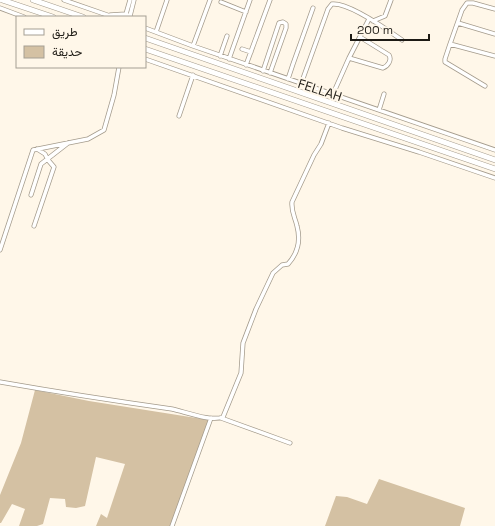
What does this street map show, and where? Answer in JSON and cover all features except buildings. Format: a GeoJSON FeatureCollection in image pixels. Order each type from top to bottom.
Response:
{"type":"FeatureCollection","features":[{"type":"Feature","properties":{"kind":"highway"},"geometry":{"type":"LineString","coordinates":[[2,0],[50,16]]}},
{"type":"Feature","properties":{"kind":"highway"},"geometry":{"type":"LineString","coordinates":[[33,0],[80,16]]}},
{"type":"Feature","properties":{"kind":"highway"},"geometry":{"type":"LineString","coordinates":[[146,38],[495,160]]}},
{"type":"Feature","properties":{"kind":"highway"},"geometry":{"type":"LineString","coordinates":[[146,49],[495,169]]}},
{"type":"Feature","properties":{"kind":"street"},"geometry":{"type":"LineString","coordinates":[[66,0],[111,16],[126,16]]}},
{"type":"Feature","properties":{"kind":"street"},"geometry":{"type":"LineString","coordinates":[[126,16],[130,0]]}},
{"type":"Feature","properties":{"kind":"street"},"geometry":{"type":"LineString","coordinates":[[126,16],[134,0]]}},
{"type":"Feature","properties":{"kind":"street"},"geometry":{"type":"LineString","coordinates":[[156,32],[167,0]]}},
{"type":"Feature","properties":{"kind":"street"},"geometry":{"type":"LineString","coordinates":[[193,46],[210,0]]}},
{"type":"Feature","properties":{"kind":"street"},"geometry":{"type":"LineString","coordinates":[[229,59],[250,0]]}},
{"type":"Feature","properties":{"kind":"street"},"geometry":{"type":"LineString","coordinates":[[246,65],[270,0]]}},
{"type":"Feature","properties":{"kind":"street"},"geometry":{"type":"LineString","coordinates":[[333,94],[360,37],[371,20],[384,16],[391,0]]}},
{"type":"Feature","properties":{"kind":"street"},"geometry":{"type":"LineString","coordinates":[[482,5],[483,0]]}},
{"type":"Feature","properties":{"kind":"street"},"geometry":{"type":"LineString","coordinates":[[221,2],[246,12]]}},
{"type":"Feature","properties":{"kind":"street"},"geometry":{"type":"LineString","coordinates":[[484,86],[445,62],[445,58],[462,10],[468,3],[473,2],[495,9]]}},
{"type":"Feature","properties":{"kind":"street"},"geometry":{"type":"LineString","coordinates":[[301,84],[330,5],[339,4],[364,14],[402,40]]}},
{"type":"Feature","properties":{"kind":"street"},"geometry":{"type":"LineString","coordinates":[[0,8],[21,16]]}},
{"type":"Feature","properties":{"kind":"street"},"geometry":{"type":"LineString","coordinates":[[288,79],[313,8]]}},
{"type":"Feature","properties":{"kind":"street"},"geometry":{"type":"LineString","coordinates":[[263,70],[279,23],[283,22],[286,24],[286,28],[270,73]]}},
{"type":"Feature","properties":{"kind":"street"},"geometry":{"type":"LineString","coordinates":[[458,24],[495,34]]}},
{"type":"Feature","properties":{"kind":"street","name":"FELLAH"},"geometry":{"type":"LineString","coordinates":[[146,28],[220,56],[495,150]]}},
{"type":"Feature","properties":{"kind":"street"},"geometry":{"type":"LineString","coordinates":[[220,56],[227,36]]}},
{"type":"Feature","properties":{"kind":"street"},"geometry":{"type":"LineString","coordinates":[[349,58],[382,68],[390,63],[391,58],[389,55],[360,37]]}},
{"type":"Feature","properties":{"kind":"street"},"geometry":{"type":"LineString","coordinates":[[450,44],[495,56]]}},
{"type":"Feature","properties":{"kind":"street"},"geometry":{"type":"LineString","coordinates":[[242,48],[251,52]]}},
{"type":"Feature","properties":{"kind":"street"},"geometry":{"type":"LineString","coordinates":[[146,59],[329,123],[495,178]]}},
{"type":"Feature","properties":{"kind":"street"},"geometry":{"type":"LineString","coordinates":[[0,250],[32,152],[36,148],[88,139],[104,130],[114,95],[119,68]]}},
{"type":"Feature","properties":{"kind":"street"},"geometry":{"type":"LineString","coordinates":[[179,116],[193,75]]}},
{"type":"Feature","properties":{"kind":"street"},"geometry":{"type":"LineString","coordinates":[[379,110],[384,94]]}},
{"type":"Feature","properties":{"kind":"street"},"geometry":{"type":"LineString","coordinates":[[221,418],[226,413],[239,378],[242,368],[243,343],[258,303],[273,273],[282,265],[288,264],[297,252],[300,240],[291,210],[292,202],[314,155],[321,144],[329,123]]}},
{"type":"Feature","properties":{"kind":"street"},"geometry":{"type":"LineString","coordinates":[[31,195],[40,165],[68,143]]}},
{"type":"Feature","properties":{"kind":"street"},"geometry":{"type":"LineString","coordinates":[[47,146],[52,155]]}},
{"type":"Feature","properties":{"kind":"street"},"geometry":{"type":"LineString","coordinates":[[34,226],[54,167],[43,152],[36,148]]}},
{"type":"Feature","properties":{"kind":"street"},"geometry":{"type":"LineString","coordinates":[[0,382],[173,410],[211,418],[221,418],[290,443]]}},
{"type":"Feature","properties":{"kind":"street"},"geometry":{"type":"LineString","coordinates":[[172,526],[211,418]]}},
{"type":"Feature","properties":{"kind":"green space"},"geometry":{"type":"Polygon","coordinates":[[[35,390],[89,401],[209,420],[171,526],[96,526],[101,514],[107,518],[125,464],[96,457],[85,506],[76,508],[66,507],[65,499],[50,498],[43,524],[37,526],[19,526],[25,509],[12,504],[0,523],[0,495],[21,443],[35,390]]]}},
{"type":"Feature","properties":{"kind":"green space"},"geometry":{"type":"Polygon","coordinates":[[[379,479],[465,508],[460,526],[325,526],[336,496],[347,497],[367,504],[379,479]]]}}]}
